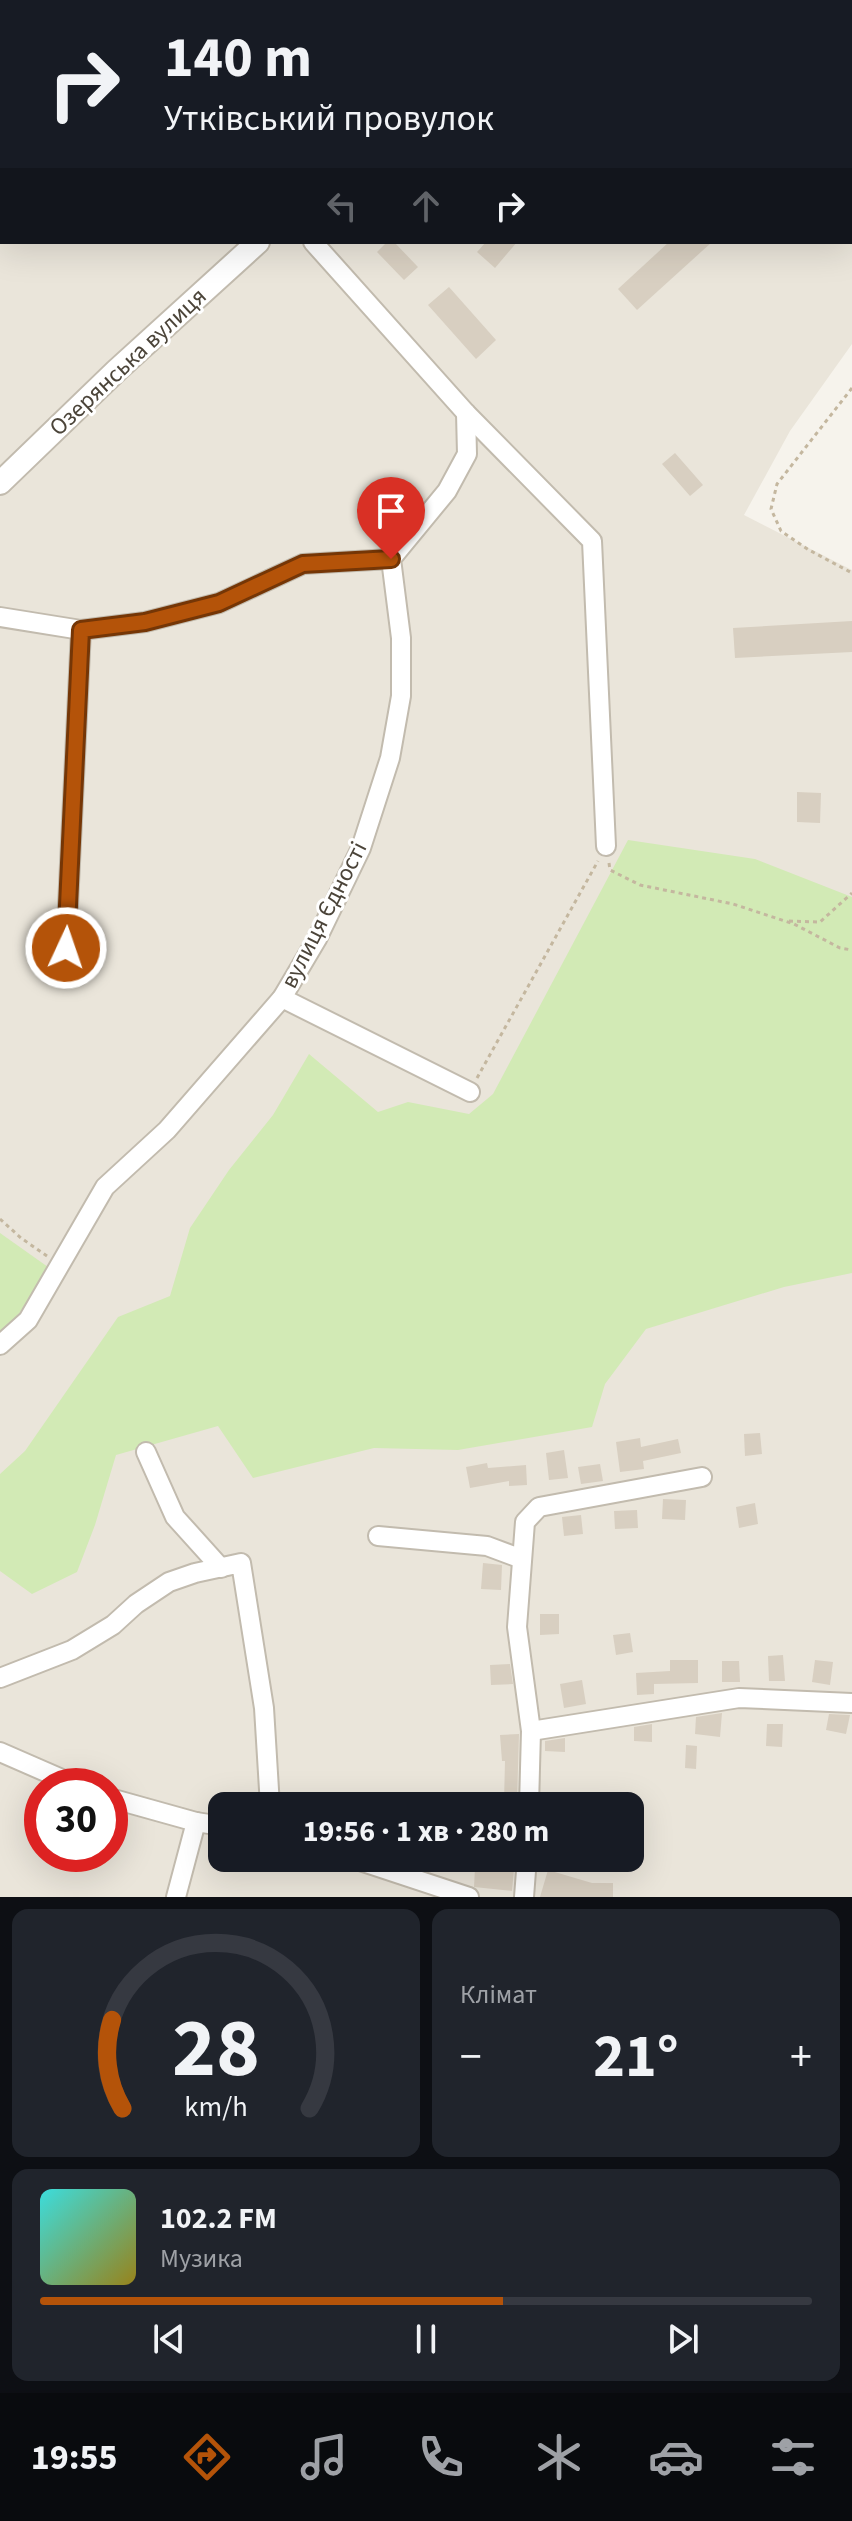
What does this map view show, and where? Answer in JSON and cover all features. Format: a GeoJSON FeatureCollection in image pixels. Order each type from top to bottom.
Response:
{"type":"FeatureCollection","features":[{"type":"Feature","properties":{"kind":"street","name":"Озерянська вулиця"},"geometry":{"type":"LineString","coordinates":[[0,483],[116,371],[256,244]]}},
{"type":"Feature","properties":{"kind":"street"},"geometry":{"type":"LineString","coordinates":[[315,244],[466,413],[592,541],[606,846]]}},
{"type":"Feature","properties":{"kind":"street"},"geometry":{"type":"LineString","coordinates":[[0,617],[81,630],[145,622],[219,603],[303,564],[391,559],[447,491],[467,454],[466,413]]}},
{"type":"Feature","properties":{"kind":"street","name":"вулиця Єдності"},"geometry":{"type":"LineString","coordinates":[[0,1345],[28,1320],[105,1187],[167,1130],[282,998],[317,939],[361,848],[390,758],[401,696],[401,653],[391,559]]}},
{"type":"Feature","properties":{"kind":"street"},"geometry":{"type":"LineString","coordinates":[[66,948],[81,630]]}},
{"type":"Feature","properties":{"kind":"street"},"geometry":{"type":"LineString","coordinates":[[282,998],[470,1092]]}},
{"type":"Feature","properties":{"kind":"street"},"geometry":{"type":"LineString","coordinates":[[146,1452],[175,1517],[221,1568]]}},
{"type":"Feature","properties":{"kind":"street"},"geometry":{"type":"LineString","coordinates":[[529,1792],[531,1731],[517,1627],[525,1522],[539,1507],[702,1477]]}},
{"type":"Feature","properties":{"kind":"street"},"geometry":{"type":"LineString","coordinates":[[378,1536],[487,1546],[522,1559]]}},
{"type":"Feature","properties":{"kind":"street"},"geometry":{"type":"LineString","coordinates":[[0,1678],[72,1650],[113,1625],[136,1604],[169,1582],[241,1563],[264,1708],[269,1792]]}},
{"type":"Feature","properties":{"kind":"street"},"geometry":{"type":"LineString","coordinates":[[531,1731],[739,1698],[852,1703]]}},
{"type":"Feature","properties":{"kind":"street"},"geometry":{"type":"LineString","coordinates":[[0,1752],[37,1768]]}},
{"type":"Feature","properties":{"kind":"street"},"geometry":{"type":"LineString","coordinates":[[128,1803],[208,1824]]}},
{"type":"Feature","properties":{"kind":"street"},"geometry":{"type":"LineString","coordinates":[[176,1897],[196,1822]]}},
{"type":"Feature","properties":{"kind":"street"},"geometry":{"type":"LineString","coordinates":[[393,1872],[469,1897]]}},
{"type":"Feature","properties":{"kind":"street"},"geometry":{"type":"LineString","coordinates":[[524,1897],[526,1872]]}},
{"type":"Feature","properties":{"kind":"path"},"geometry":{"type":"LineString","coordinates":[[852,388],[777,484],[771,509],[781,531],[852,573]]}},
{"type":"Feature","properties":{"kind":"path"},"geometry":{"type":"LineString","coordinates":[[606,846],[610,870],[640,885],[733,904],[785,921],[840,948],[852,950]]}},
{"type":"Feature","properties":{"kind":"path"},"geometry":{"type":"LineString","coordinates":[[470,1092],[606,846]]}},
{"type":"Feature","properties":{"kind":"path"},"geometry":{"type":"LineString","coordinates":[[785,921],[820,922],[852,893]]}},
{"type":"Feature","properties":{"kind":"path"},"geometry":{"type":"LineString","coordinates":[[0,1219],[60,1265]]}},
{"type":"Feature","properties":{"kind":"shaded area"},"geometry":{"type":"Polygon","coordinates":[[[0,244],[852,244],[852,344],[790,431],[744,515],[852,570],[852,1897],[0,1897],[0,244]]]}},
{"type":"Feature","properties":{"kind":"green space"},"geometry":{"type":"Polygon","coordinates":[[[628,840],[755,859],[852,897],[852,1273],[784,1287],[646,1329],[605,1384],[592,1427],[458,1450],[374,1448],[253,1478],[218,1426],[116,1455],[77,1572],[32,1594],[0,1571],[0,1474],[25,1451],[118,1317],[170,1296],[190,1228],[229,1170],[273,1115],[309,1054],[378,1112],[408,1102],[469,1114],[493,1094],[628,840]]]}},
{"type":"Feature","properties":{"kind":"green space"},"geometry":{"type":"Polygon","coordinates":[[[0,1233],[48,1267],[17,1317],[0,1331],[0,1233]]]}},
{"type":"Feature","properties":{"kind":"building"},"geometry":{"type":"Polygon","coordinates":[[[385,244],[396,244],[418,267],[404,280],[377,252],[385,244]]]}},
{"type":"Feature","properties":{"kind":"building"},"geometry":{"type":"Polygon","coordinates":[[[484,244],[515,244],[495,268],[477,252],[484,244]]]}},
{"type":"Feature","properties":{"kind":"building"},"geometry":{"type":"Polygon","coordinates":[[[667,244],[710,244],[637,310],[618,289],[667,244]]]}},
{"type":"Feature","properties":{"kind":"building"},"geometry":{"type":"Polygon","coordinates":[[[449,287],[496,340],[476,359],[428,305],[449,287]]]}},
{"type":"Feature","properties":{"kind":"building"},"geometry":{"type":"Polygon","coordinates":[[[675,453],[703,485],[690,496],[662,464],[675,453]]]}},
{"type":"Feature","properties":{"kind":"building"},"geometry":{"type":"Polygon","coordinates":[[[852,621],[852,652],[735,658],[733,628],[852,621]]]}},
{"type":"Feature","properties":{"kind":"building"},"geometry":{"type":"Polygon","coordinates":[[[797,792],[821,793],[820,823],[797,822],[797,792]]]}},
{"type":"Feature","properties":{"kind":"building"},"geometry":{"type":"Polygon","coordinates":[[[760,1433],[762,1454],[745,1456],[744,1434],[760,1433]]]}},
{"type":"Feature","properties":{"kind":"building"},"geometry":{"type":"Polygon","coordinates":[[[640,1438],[641,1447],[678,1439],[681,1453],[643,1461],[644,1469],[620,1472],[616,1442],[640,1438]]]}},
{"type":"Feature","properties":{"kind":"building"},"geometry":{"type":"Polygon","coordinates":[[[564,1450],[568,1478],[549,1480],[546,1453],[564,1450]]]}},
{"type":"Feature","properties":{"kind":"building"},"geometry":{"type":"Polygon","coordinates":[[[487,1463],[488,1468],[526,1465],[527,1485],[509,1486],[509,1481],[470,1488],[466,1467],[487,1463]]]}},
{"type":"Feature","properties":{"kind":"building"},"geometry":{"type":"Polygon","coordinates":[[[600,1464],[603,1481],[581,1484],[578,1467],[600,1464]]]}},
{"type":"Feature","properties":{"kind":"building"},"geometry":{"type":"Polygon","coordinates":[[[663,1499],[686,1500],[685,1520],[662,1519],[663,1499]]]}},
{"type":"Feature","properties":{"kind":"building"},"geometry":{"type":"Polygon","coordinates":[[[755,1503],[758,1524],[739,1528],[736,1507],[755,1503]]]}},
{"type":"Feature","properties":{"kind":"building"},"geometry":{"type":"Polygon","coordinates":[[[637,1510],[638,1528],[615,1529],[614,1511],[637,1510]]]}},
{"type":"Feature","properties":{"kind":"building"},"geometry":{"type":"Polygon","coordinates":[[[581,1515],[583,1534],[564,1536],[562,1517],[581,1515]]]}},
{"type":"Feature","properties":{"kind":"building"},"geometry":{"type":"Polygon","coordinates":[[[483,1563],[502,1565],[501,1590],[481,1589],[483,1563]]]}},
{"type":"Feature","properties":{"kind":"building"},"geometry":{"type":"Polygon","coordinates":[[[540,1614],[559,1614],[559,1634],[540,1635],[540,1614]]]}},
{"type":"Feature","properties":{"kind":"building"},"geometry":{"type":"Polygon","coordinates":[[[630,1633],[633,1652],[616,1655],[613,1635],[630,1633]]]}},
{"type":"Feature","properties":{"kind":"building"},"geometry":{"type":"Polygon","coordinates":[[[783,1655],[785,1681],[769,1681],[768,1656],[783,1655]]]}},
{"type":"Feature","properties":{"kind":"building"},"geometry":{"type":"Polygon","coordinates":[[[670,1660],[698,1660],[698,1683],[654,1684],[654,1694],[637,1695],[636,1673],[670,1671],[670,1660]]]}},
{"type":"Feature","properties":{"kind":"building"},"geometry":{"type":"Polygon","coordinates":[[[815,1660],[833,1662],[830,1685],[812,1682],[815,1660]]]}},
{"type":"Feature","properties":{"kind":"building"},"geometry":{"type":"Polygon","coordinates":[[[722,1661],[739,1661],[740,1682],[722,1682],[722,1661]]]}},
{"type":"Feature","properties":{"kind":"building"},"geometry":{"type":"Polygon","coordinates":[[[510,1664],[513,1684],[491,1685],[490,1665],[510,1664]]]}},
{"type":"Feature","properties":{"kind":"building"},"geometry":{"type":"Polygon","coordinates":[[[582,1680],[586,1704],[564,1708],[560,1684],[582,1680]]]}},
{"type":"Feature","properties":{"kind":"building"},"geometry":{"type":"Polygon","coordinates":[[[722,1713],[720,1737],[695,1734],[696,1717],[722,1713]]]}},
{"type":"Feature","properties":{"kind":"building"},"geometry":{"type":"Polygon","coordinates":[[[829,1714],[850,1715],[846,1734],[826,1730],[829,1714]]]}},
{"type":"Feature","properties":{"kind":"building"},"geometry":{"type":"Polygon","coordinates":[[[652,1724],[652,1742],[634,1741],[634,1727],[652,1724]]]}},
{"type":"Feature","properties":{"kind":"building"},"geometry":{"type":"Polygon","coordinates":[[[767,1724],[783,1724],[782,1747],[766,1746],[767,1724]]]}},
{"type":"Feature","properties":{"kind":"building"},"geometry":{"type":"Polygon","coordinates":[[[519,1734],[517,1792],[504,1792],[505,1761],[502,1761],[500,1735],[519,1734]]]}},
{"type":"Feature","properties":{"kind":"building"},"geometry":{"type":"Polygon","coordinates":[[[565,1738],[565,1752],[545,1751],[545,1741],[565,1738]]]}},
{"type":"Feature","properties":{"kind":"building"},"geometry":{"type":"Polygon","coordinates":[[[686,1745],[697,1746],[696,1769],[685,1768],[686,1745]]]}},
{"type":"Feature","properties":{"kind":"building"},"geometry":{"type":"Polygon","coordinates":[[[475,1872],[514,1872],[512,1891],[474,1887],[475,1872]]]}},
{"type":"Feature","properties":{"kind":"building"},"geometry":{"type":"Polygon","coordinates":[[[547,1872],[592,1883],[613,1883],[613,1897],[540,1897],[547,1872]]]}},
{"type":"Feature","properties":{"kind":"route"},"geometry":{"type":"LineString","coordinates":[[66,948],[81,630],[145,622],[219,603],[303,564],[391,559]]}}]}
